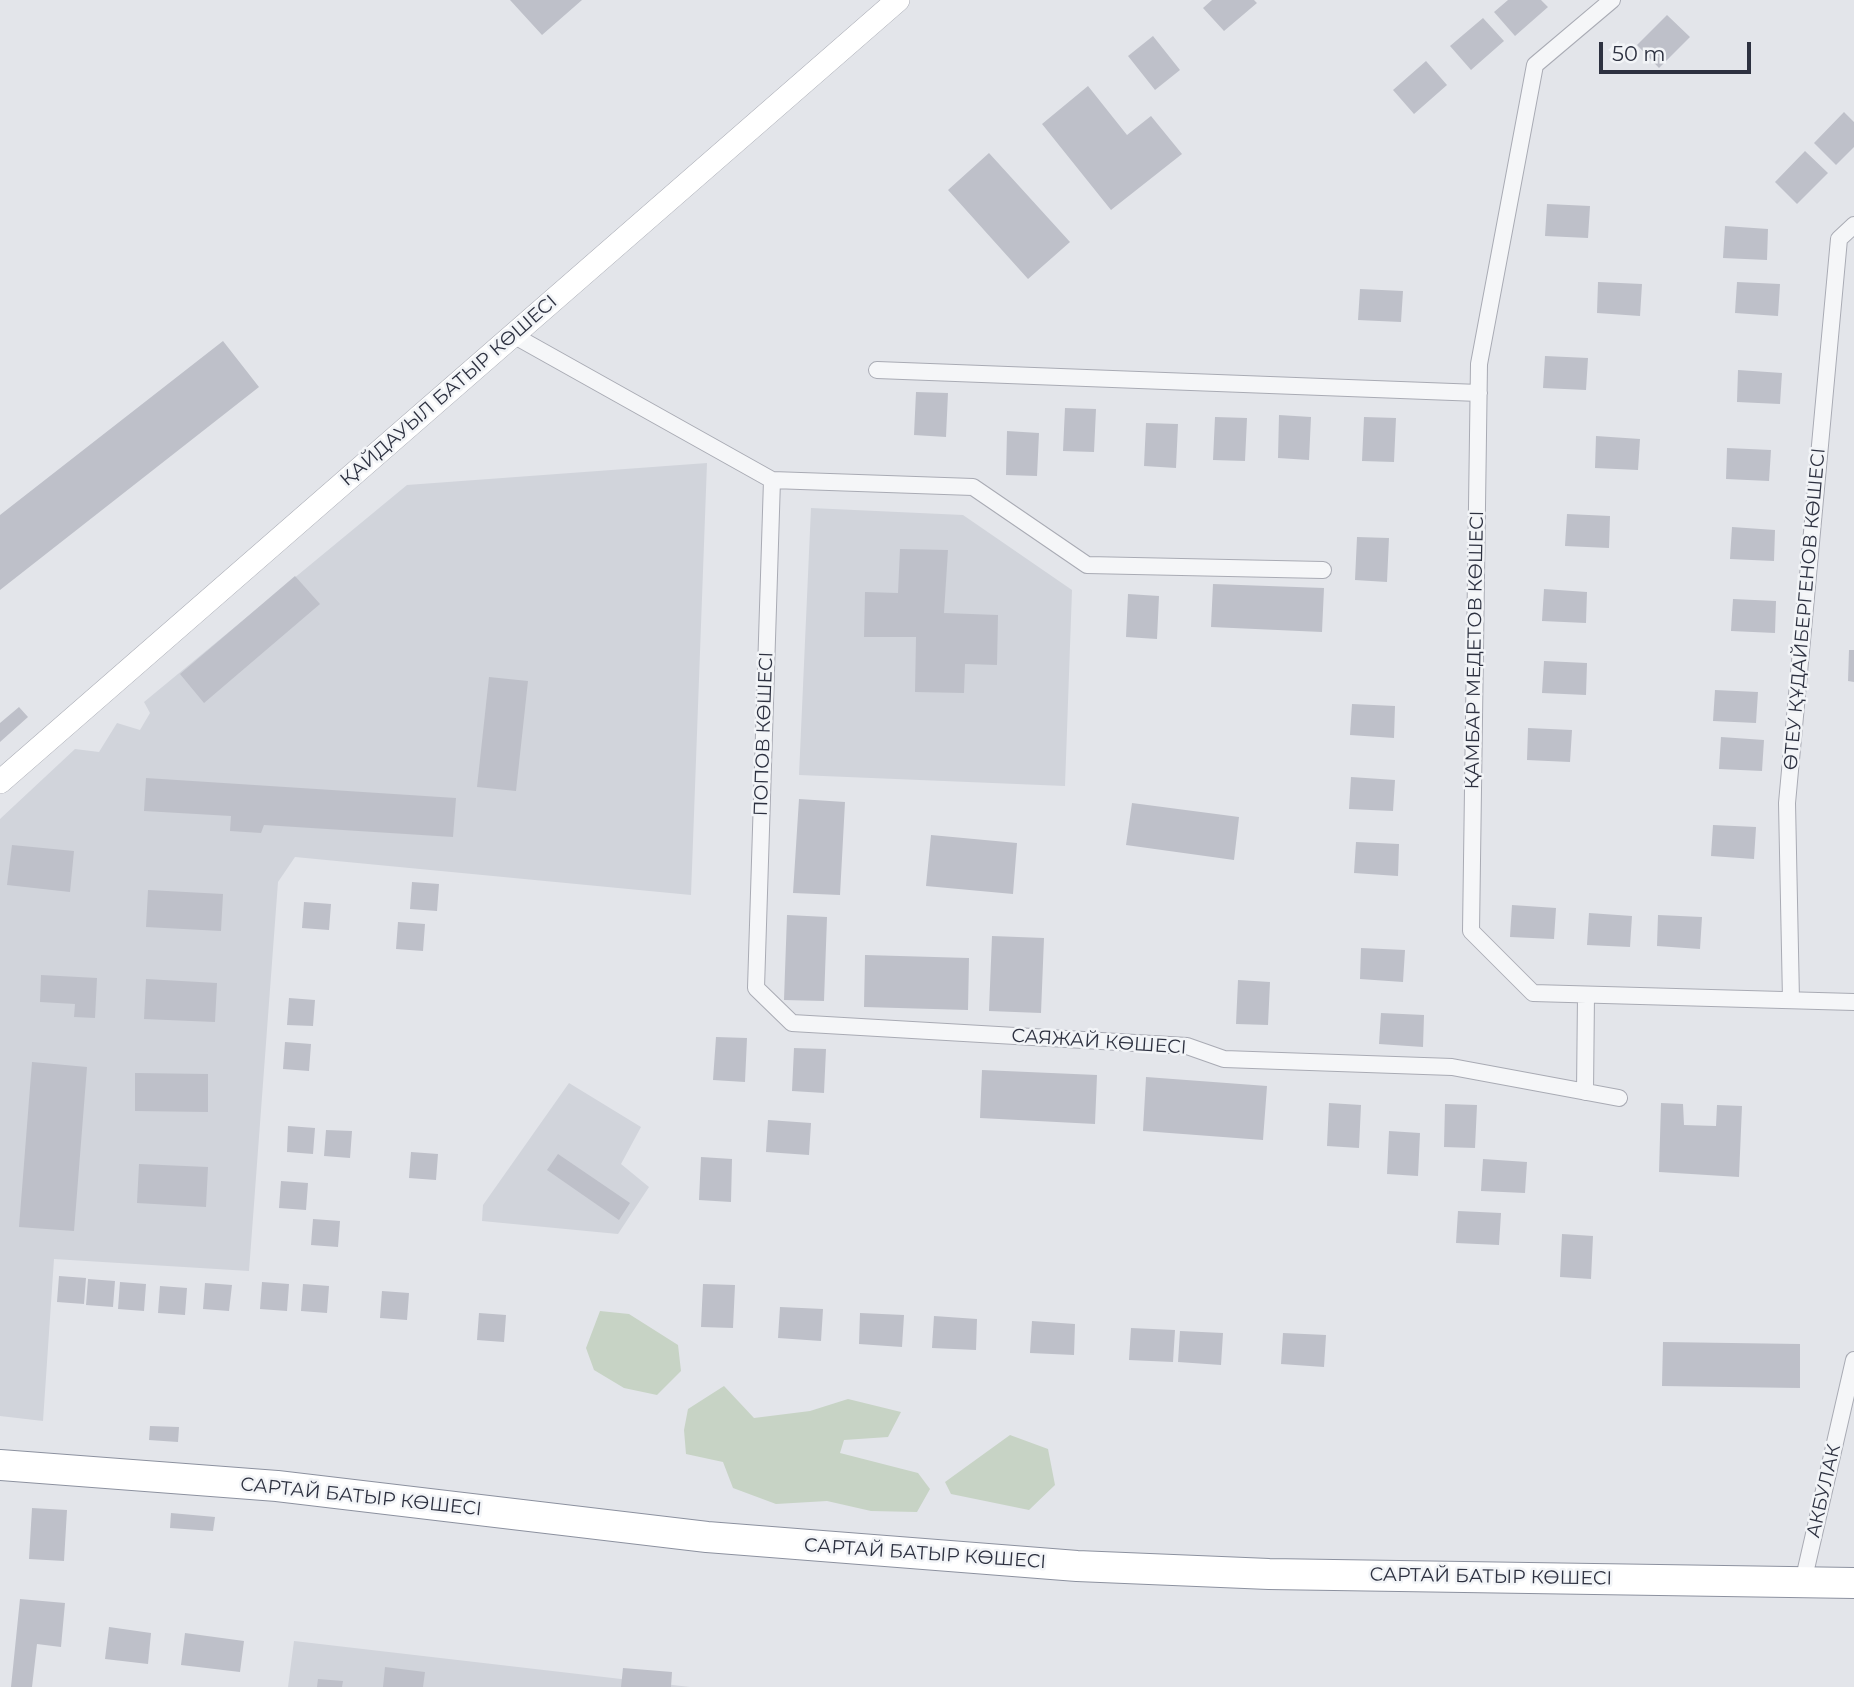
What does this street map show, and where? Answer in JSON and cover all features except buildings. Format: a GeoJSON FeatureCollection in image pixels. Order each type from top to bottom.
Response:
{"type":"FeatureCollection","features":[{"type":"Feature","properties":{"kind":"highway","name":"САРТАЙ БАТЫР КӨШЕСІ"},"geometry":{"type":"LineString","coordinates":[[0,1465],[277,1486],[707,1537],[1077,1566],[1269,1574],[1854,1583]]}},
{"type":"Feature","properties":{"kind":"street","name":"ҚАЙДАУЫЛ БАТЫР КӨШЕСІ"},"geometry":{"type":"LineString","coordinates":[[0,782],[898,0]]}},
{"type":"Feature","properties":{"kind":"street","name":"ҚАМБАР МЕДЕТОВ КӨШЕСІ"},"geometry":{"type":"LineString","coordinates":[[1612,0],[1535,65],[1479,364],[1471,931],[1533,993],[1854,1002]]}},
{"type":"Feature","properties":{"kind":"street","name":"ӨТЕУ ҚҰДАЙБЕРГЕНОВ КӨШЕСІ"},"geometry":{"type":"LineString","coordinates":[[1791,1000],[1787,803],[1839,239],[1854,225]]}},
{"type":"Feature","properties":{"kind":"street"},"geometry":{"type":"LineString","coordinates":[[513,335],[772,480],[973,487],[1087,565],[1323,570]]}},
{"type":"Feature","properties":{"kind":"street"},"geometry":{"type":"LineString","coordinates":[[877,370],[1479,393]]}},
{"type":"Feature","properties":{"kind":"street","name":"ПОПОВ КӨШЕСІ"},"geometry":{"type":"LineString","coordinates":[[755,988],[772,480]]}},
{"type":"Feature","properties":{"kind":"street","name":"САЯЖАЙ КӨШЕСІ"},"geometry":{"type":"LineString","coordinates":[[755,988],[792,1023],[1187,1046],[1224,1059],[1452,1067],[1619,1098]]}},
{"type":"Feature","properties":{"kind":"street"},"geometry":{"type":"LineString","coordinates":[[1584,1092],[1586,995]]}},
{"type":"Feature","properties":{"kind":"street","name":"АКБУЛАК"},"geometry":{"type":"LineString","coordinates":[[1803,1582],[1854,1360]]}},
{"type":"Feature","properties":{"kind":"shaded area"},"geometry":{"type":"Polygon","coordinates":[[[707,463],[691,895],[295,857],[278,882],[249,1271],[54,1259],[43,1421],[0,1416],[0,819],[75,749],[99,752],[117,723],[140,730],[150,713],[144,702],[407,485],[707,463]]]}},
{"type":"Feature","properties":{"kind":"shaded area"},"geometry":{"type":"Polygon","coordinates":[[[811,508],[963,515],[1072,590],[1065,786],[799,775],[811,508]]]}},
{"type":"Feature","properties":{"kind":"shaded area"},"geometry":{"type":"Polygon","coordinates":[[[569,1083],[641,1127],[621,1164],[649,1187],[618,1234],[482,1221],[483,1205],[569,1083]]]}},
{"type":"Feature","properties":{"kind":"shaded area"},"geometry":{"type":"Polygon","coordinates":[[[294,1641],[690,1687],[288,1687],[294,1641]]]}},
{"type":"Feature","properties":{"kind":"green space"},"geometry":{"type":"Polygon","coordinates":[[[600,1311],[629,1314],[678,1345],[681,1371],[657,1395],[624,1388],[594,1370],[586,1348],[600,1311]]]}},
{"type":"Feature","properties":{"kind":"green space"},"geometry":{"type":"Polygon","coordinates":[[[724,1386],[754,1418],[810,1411],[848,1399],[901,1412],[888,1437],[844,1440],[840,1453],[918,1473],[930,1489],[917,1512],[871,1511],[827,1501],[776,1504],[733,1488],[723,1462],[686,1454],[684,1430],[688,1409],[724,1386]]]}},
{"type":"Feature","properties":{"kind":"green space"},"geometry":{"type":"Polygon","coordinates":[[[1010,1435],[1048,1449],[1055,1485],[1029,1510],[951,1494],[945,1482],[1010,1435]]]}}]}
